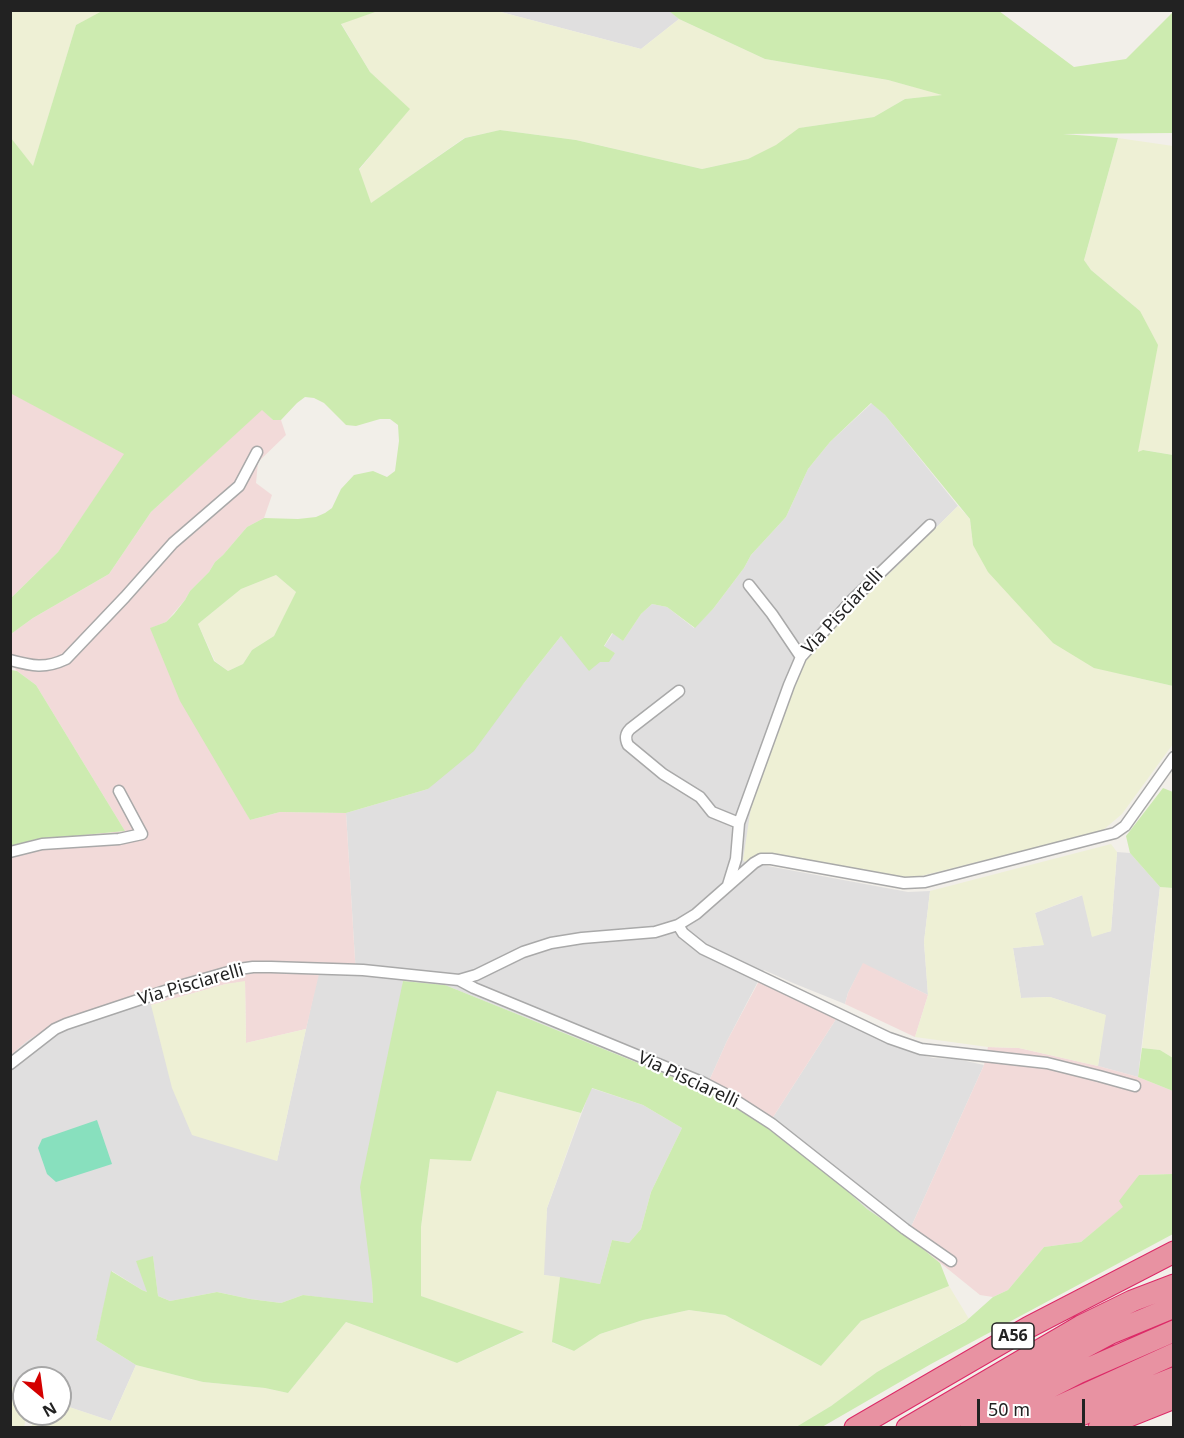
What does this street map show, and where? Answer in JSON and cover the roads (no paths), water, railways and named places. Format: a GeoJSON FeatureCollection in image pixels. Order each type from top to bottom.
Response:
{"type":"FeatureCollection","features":[{"type":"Feature","properties":{"kind":"highway","name":"A56"},"geometry":{"type":"LineString","coordinates":[[855,1428],[1029,1327],[1173,1252]]}},
{"type":"Feature","properties":{"kind":"highway"},"geometry":{"type":"LineString","coordinates":[[907,1428],[1080,1326],[1132,1301],[1173,1286]]}},
{"type":"Feature","properties":{"kind":"highway"},"geometry":{"type":"LineString","coordinates":[[917,1428],[1083,1338],[1173,1295]]}},
{"type":"Feature","properties":{"kind":"highway"},"geometry":{"type":"LineString","coordinates":[[934,1428],[1111,1334],[1173,1306]]}},
{"type":"Feature","properties":{"kind":"highway"},"geometry":{"type":"LineString","coordinates":[[953,1428],[1083,1359],[1173,1320]]}},
{"type":"Feature","properties":{"kind":"highway"},"geometry":{"type":"LineString","coordinates":[[971,1428],[1078,1373],[1173,1331]]}},
{"type":"Feature","properties":{"kind":"highway"},"geometry":{"type":"LineString","coordinates":[[992,1428],[1173,1342]]}},
{"type":"Feature","properties":{"kind":"highway"},"geometry":{"type":"LineString","coordinates":[[1011,1428],[1173,1354]]}},
{"type":"Feature","properties":{"kind":"highway"},"geometry":{"type":"LineString","coordinates":[[1031,1428],[1173,1365]]}},
{"type":"Feature","properties":{"kind":"highway"},"geometry":{"type":"LineString","coordinates":[[1048,1428],[1173,1378]]}},
{"type":"Feature","properties":{"kind":"highway"},"geometry":{"type":"LineString","coordinates":[[1072,1428],[1173,1388]]}},
{"type":"Feature","properties":{"kind":"highway"},"geometry":{"type":"LineString","coordinates":[[1099,1428],[1173,1398]]}},
{"type":"Feature","properties":{"kind":"highway"},"geometry":{"type":"LineString","coordinates":[[1126,1428],[1173,1409]]}},
{"type":"Feature","properties":{"kind":"street"},"geometry":{"type":"LineString","coordinates":[[10,660],[45,667],[66,659],[173,543],[239,486],[258,452]]}},
{"type":"Feature","properties":{"kind":"street","name":"Via Pisciarelli"},"geometry":{"type":"LineString","coordinates":[[728,885],[736,859],[739,823],[801,657],[851,602],[930,525]]}},
{"type":"Feature","properties":{"kind":"street"},"geometry":{"type":"LineString","coordinates":[[749,585],[801,657]]}},
{"type":"Feature","properties":{"kind":"street"},"geometry":{"type":"LineString","coordinates":[[679,691],[630,729],[626,741],[663,774],[700,797],[712,812],[739,823]]}},
{"type":"Feature","properties":{"kind":"street","name":"Via Pisciarelli"},"geometry":{"type":"LineString","coordinates":[[459,980],[476,975],[523,952],[551,943],[655,932],[678,925],[696,914],[761,859],[904,883],[925,882],[1107,835],[1125,826],[1173,757]]}},
{"type":"Feature","properties":{"kind":"street"},"geometry":{"type":"LineString","coordinates":[[10,852],[42,844],[119,839],[142,834],[119,791]]}},
{"type":"Feature","properties":{"kind":"street"},"geometry":{"type":"LineString","coordinates":[[678,925],[683,933],[703,949],[889,1038],[921,1049],[1047,1063],[1135,1086]]}},
{"type":"Feature","properties":{"kind":"street","name":"Via Pisciarelli"},"geometry":{"type":"LineString","coordinates":[[10,1064],[55,1029],[66,1024],[239,969],[271,967],[363,970],[459,980],[702,1082],[727,1095],[772,1124],[896,1222],[951,1262]]}}]}
